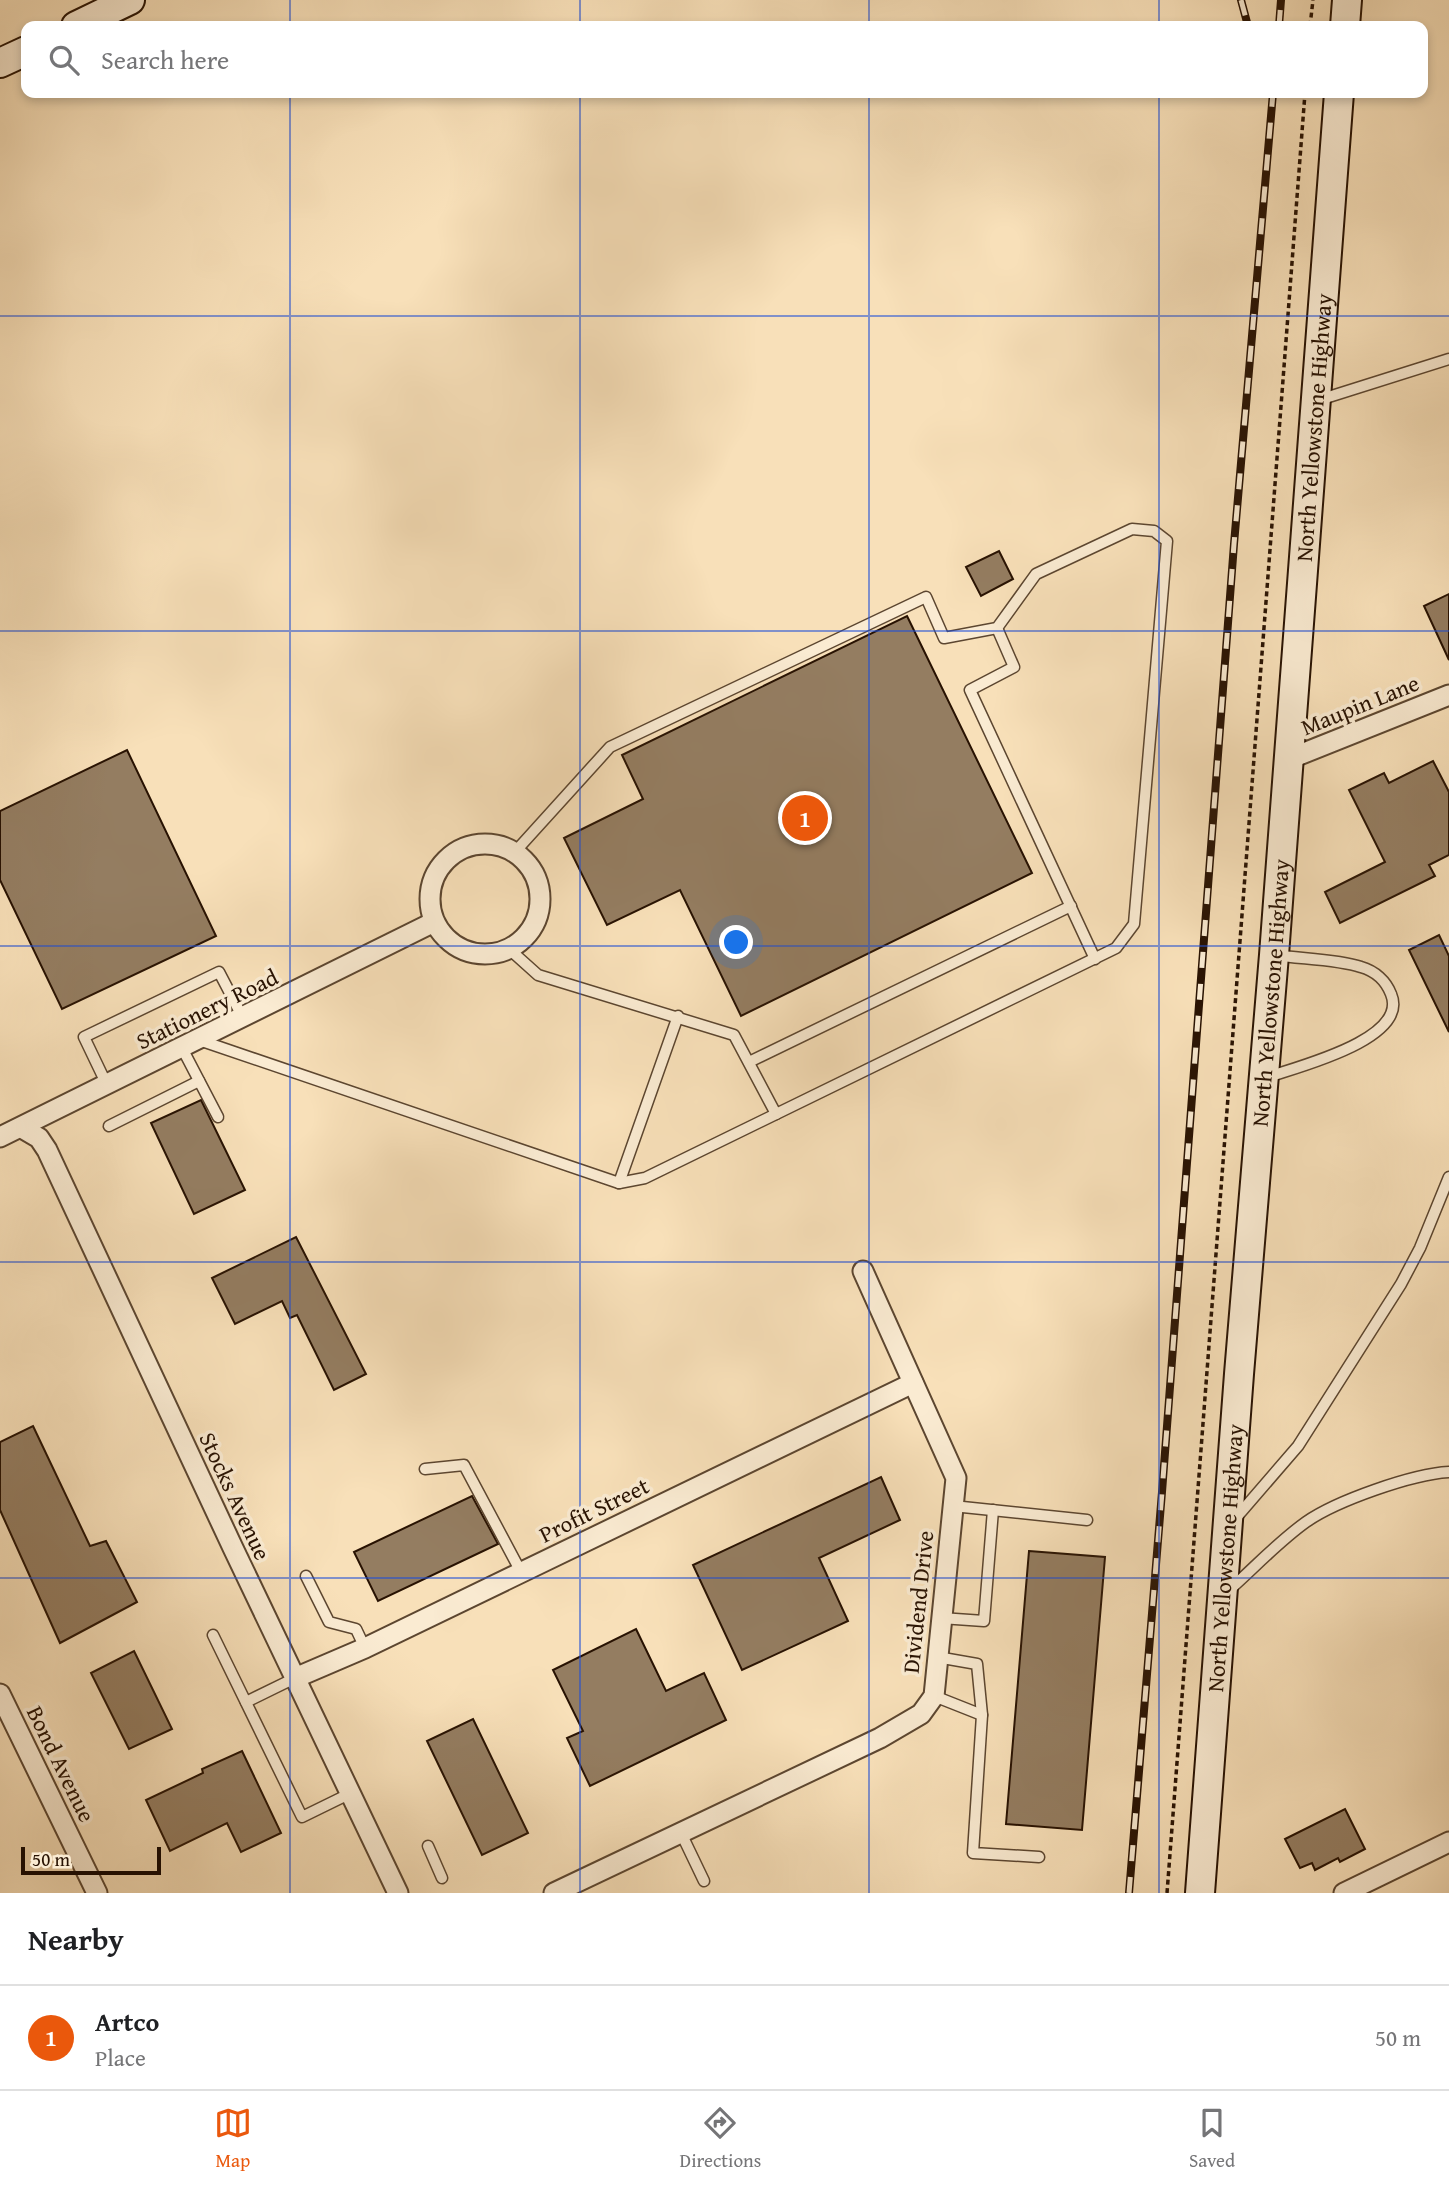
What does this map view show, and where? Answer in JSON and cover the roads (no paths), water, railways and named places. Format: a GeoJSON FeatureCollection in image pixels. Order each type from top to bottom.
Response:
{"type":"FeatureCollection","features":[{"type":"Feature","properties":{"kind":"main road"},"geometry":{"type":"LineString","coordinates":[[86,21],[130,0]]}},
{"type":"Feature","properties":{"kind":"main road"},"geometry":{"type":"LineString","coordinates":[[1345,21],[1347,0]]}},
{"type":"Feature","properties":{"kind":"main road"},"geometry":{"type":"LineString","coordinates":[[0,63],[21,53]]}},
{"type":"Feature","properties":{"kind":"main road","name":"North Yellowstone Highway"},"geometry":{"type":"LineString","coordinates":[[1200,1893],[1339,98]]}},
{"type":"Feature","properties":{"kind":"street","name":"Maupin Lane"},"geometry":{"type":"LineString","coordinates":[[1289,759],[1449,695]]}},
{"type":"Feature","properties":{"kind":"street"},"geometry":{"type":"LineString","coordinates":[[487,844],[505,848],[521,858],[533,872],[539,889],[540,906],[534,924],[524,938],[509,948],[493,954],[475,954],[458,948],[444,937],[434,922],[429,904],[431,886],[439,868],[452,855],[468,846],[487,844]]}},
{"type":"Feature","properties":{"kind":"street","name":"Stationery Road"},"geometry":{"type":"LineString","coordinates":[[0,1137],[434,922]]}},
{"type":"Feature","properties":{"kind":"street","name":"Stocks Avenue"},"geometry":{"type":"LineString","coordinates":[[22,1128],[39,1138],[47,1150],[398,1893]]}},
{"type":"Feature","properties":{"kind":"street","name":"Dividend Drive"},"geometry":{"type":"LineString","coordinates":[[554,1893],[880,1738],[921,1714],[934,1696],[956,1478],[863,1270]]}},
{"type":"Feature","properties":{"kind":"street","name":"Profit Street"},"geometry":{"type":"LineString","coordinates":[[295,1678],[365,1648],[913,1383]]}},
{"type":"Feature","properties":{"kind":"street","name":"Bond Avenue"},"geometry":{"type":"LineString","coordinates":[[0,1694],[97,1893]]}},
{"type":"Feature","properties":{"kind":"street"},"geometry":{"type":"LineString","coordinates":[[1344,1893],[1449,1842]]}},
{"type":"Feature","properties":{"kind":"lane"},"geometry":{"type":"LineString","coordinates":[[1315,401],[1449,359]]}},
{"type":"Feature","properties":{"kind":"lane"},"geometry":{"type":"LineString","coordinates":[[190,1044],[619,1183],[645,1178],[1095,959],[1116,948],[1133,925],[1167,541],[1154,531],[1132,529],[1036,574],[997,628],[944,638],[926,597],[610,747],[514,853]]}},
{"type":"Feature","properties":{"kind":"lane"},"geometry":{"type":"LineString","coordinates":[[997,628],[1014,667],[970,690],[1095,959]]}},
{"type":"Feature","properties":{"kind":"lane"},"geometry":{"type":"LineString","coordinates":[[748,1062],[1071,906]]}},
{"type":"Feature","properties":{"kind":"lane"},"geometry":{"type":"LineString","coordinates":[[509,948],[538,975],[734,1035],[776,1114]]}},
{"type":"Feature","properties":{"kind":"lane"},"geometry":{"type":"LineString","coordinates":[[1264,1078],[1346,1051],[1388,1022],[1394,1001],[1386,981],[1362,967],[1274,955]]}},
{"type":"Feature","properties":{"kind":"lane"},"geometry":{"type":"LineString","coordinates":[[107,1085],[84,1037],[219,972],[243,1018]]}},
{"type":"Feature","properties":{"kind":"lane"},"geometry":{"type":"LineString","coordinates":[[619,1183],[678,1016]]}},
{"type":"Feature","properties":{"kind":"lane"},"geometry":{"type":"LineString","coordinates":[[190,1044],[199,1081],[218,1117]]}},
{"type":"Feature","properties":{"kind":"lane"},"geometry":{"type":"LineString","coordinates":[[109,1126],[199,1081]]}},
{"type":"Feature","properties":{"kind":"lane"},"geometry":{"type":"LineString","coordinates":[[1227,1529],[1298,1446],[1401,1284],[1420,1248],[1449,1177]]}},
{"type":"Feature","properties":{"kind":"lane"},"geometry":{"type":"LineString","coordinates":[[425,1469],[464,1465],[521,1572]]}},
{"type":"Feature","properties":{"kind":"lane"},"geometry":{"type":"LineString","coordinates":[[1223,1597],[1306,1522],[1360,1496],[1435,1473],[1449,1472]]}},
{"type":"Feature","properties":{"kind":"lane"},"geometry":{"type":"LineString","coordinates":[[953,1506],[1087,1520]]}},
{"type":"Feature","properties":{"kind":"lane"},"geometry":{"type":"LineString","coordinates":[[940,1618],[984,1621],[993,1510]]}},
{"type":"Feature","properties":{"kind":"lane"},"geometry":{"type":"LineString","coordinates":[[306,1576],[329,1622],[356,1629],[365,1648]]}},
{"type":"Feature","properties":{"kind":"lane"},"geometry":{"type":"LineString","coordinates":[[213,1636],[302,1817],[349,1794]]}},
{"type":"Feature","properties":{"kind":"lane"},"geometry":{"type":"LineString","coordinates":[[936,1657],[977,1664],[982,1715],[973,1853],[1039,1857]]}},
{"type":"Feature","properties":{"kind":"lane"},"geometry":{"type":"LineString","coordinates":[[246,1702],[295,1678]]}},
{"type":"Feature","properties":{"kind":"lane"},"geometry":{"type":"LineString","coordinates":[[934,1696],[982,1715]]}},
{"type":"Feature","properties":{"kind":"lane"},"geometry":{"type":"LineString","coordinates":[[681,1833],[704,1881]]}},
{"type":"Feature","properties":{"kind":"lane"},"geometry":{"type":"LineString","coordinates":[[428,1846],[442,1878]]}},
{"type":"Feature","properties":{"kind":"railway"},"geometry":{"type":"LineString","coordinates":[[1241,0],[1247,21]]}},
{"type":"Feature","properties":{"kind":"railway"},"geometry":{"type":"LineString","coordinates":[[1279,21],[1281,0]]}},
{"type":"Feature","properties":{"kind":"railway"},"geometry":{"type":"LineString","coordinates":[[1129,1893],[1234,544],[1273,98]]}},
{"type":"Feature","properties":{"kind":"place","name":"Artco"},"geometry":{"type":"Point","coordinates":[805,818]}}]}
